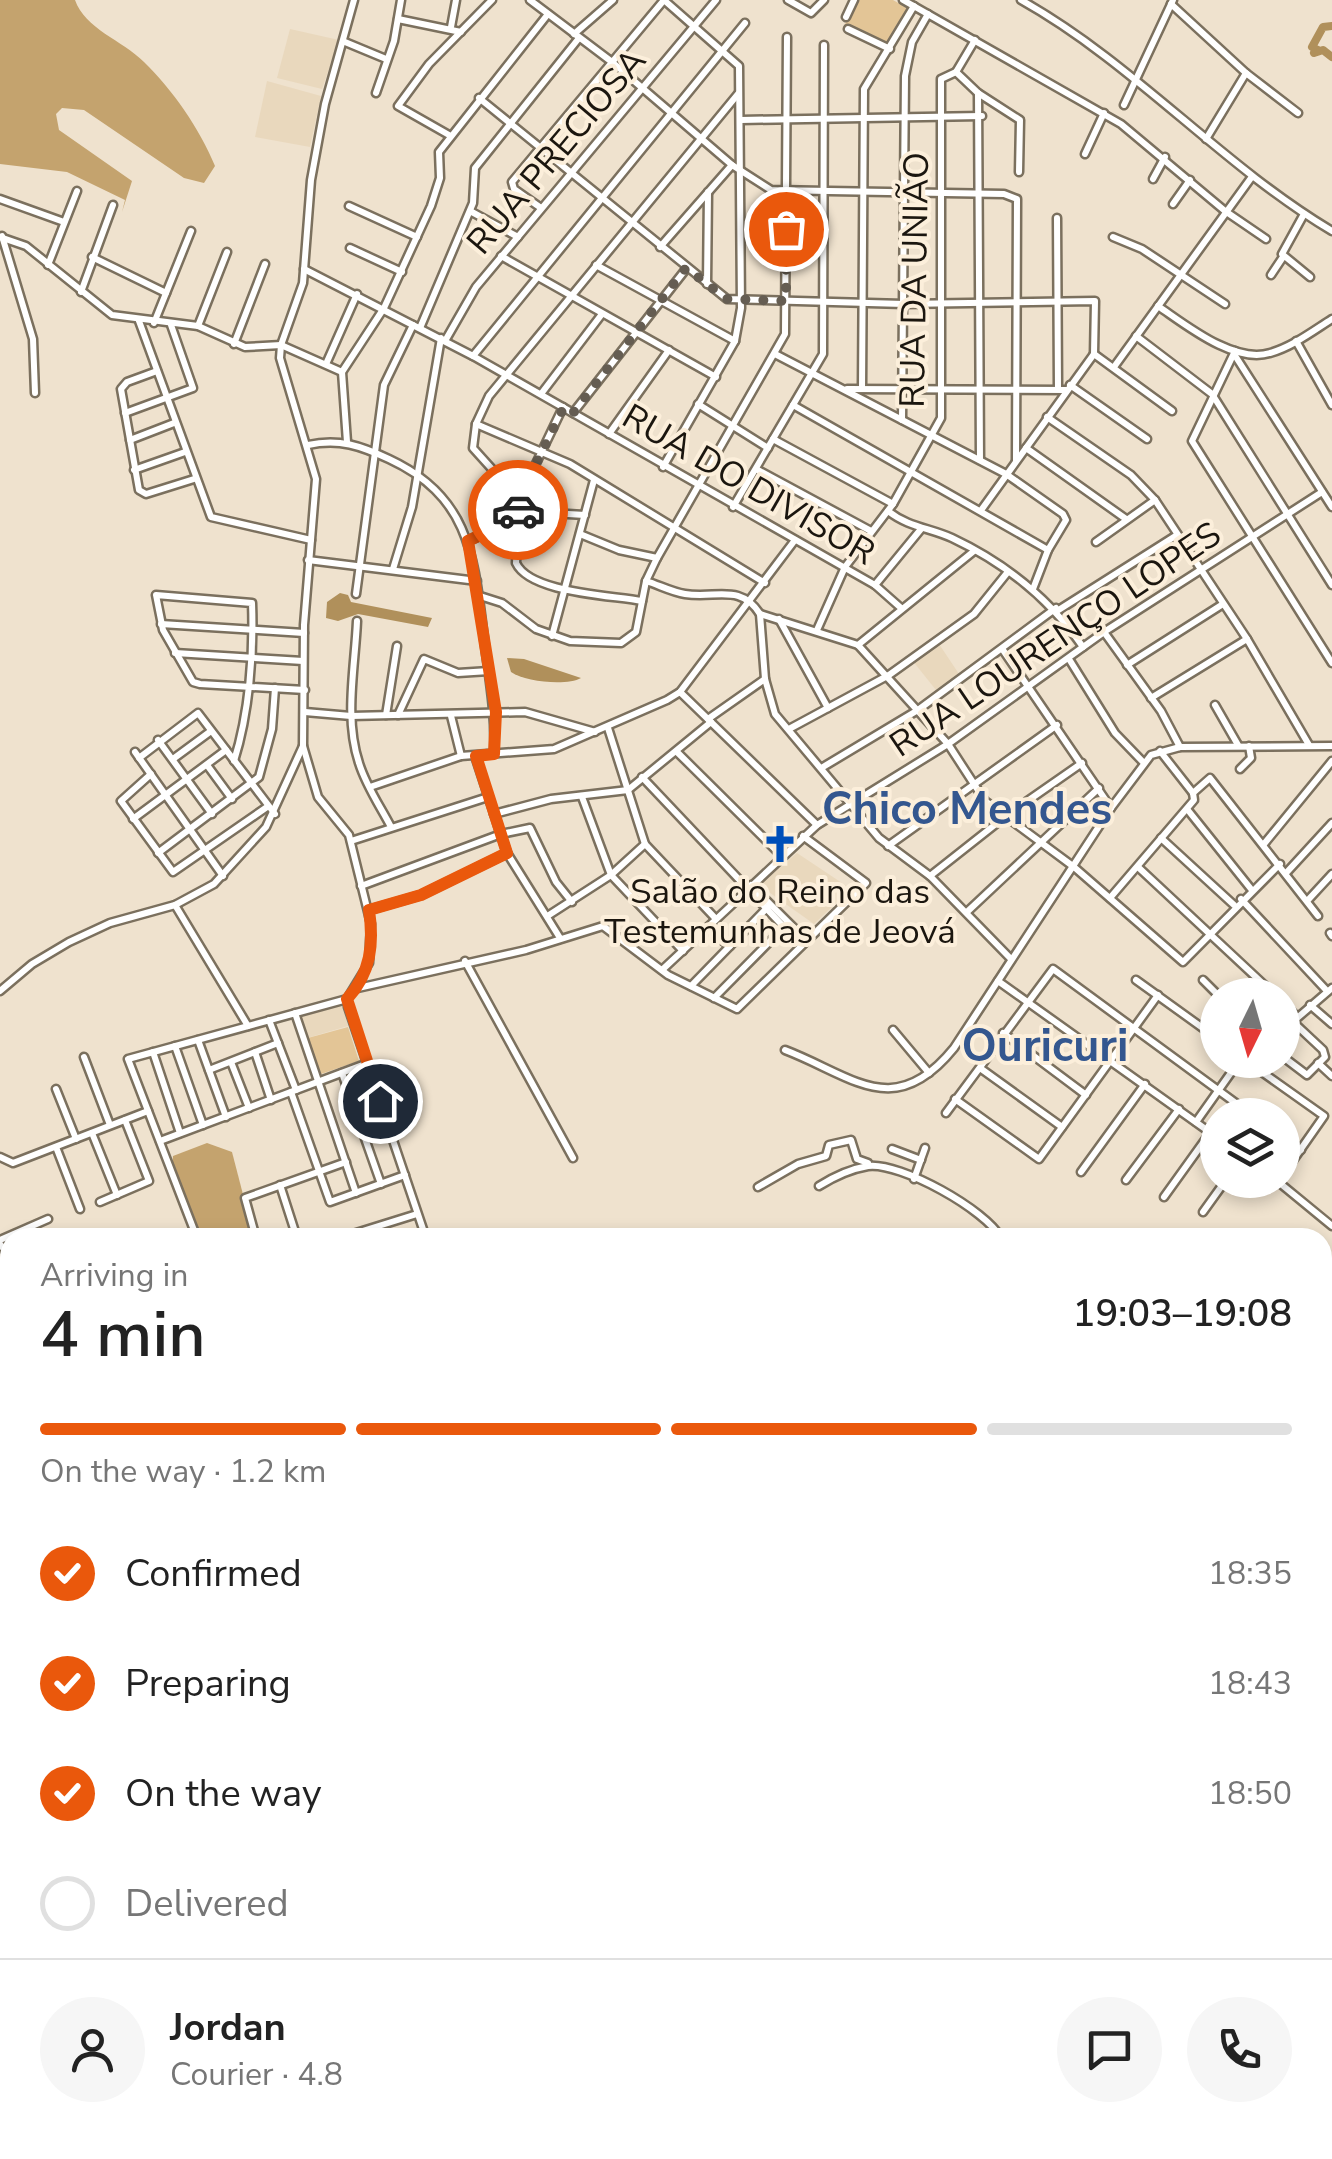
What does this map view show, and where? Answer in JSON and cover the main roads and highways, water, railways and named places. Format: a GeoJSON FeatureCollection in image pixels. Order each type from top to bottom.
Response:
{"type":"FeatureCollection","features":[{"type":"Feature","properties":{"kind":"waterway"},"geometry":{"type":"LineString","coordinates":[[1332,26],[1323,27],[1312,47],[1318,50],[1314,53],[1323,50],[1332,57]]}},
{"type":"Feature","properties":{"kind":"place","name":"Salão do Reino das Testemunhas de Jeová"},"geometry":{"type":"Point","coordinates":[780,844]}},
{"type":"Feature","properties":{"kind":"district","name":"Chico Mendes"},"geometry":{"type":"Point","coordinates":[967,808]}},
{"type":"Feature","properties":{"kind":"district","name":"Ouricuri"},"geometry":{"type":"Point","coordinates":[1045,1045]}}]}
